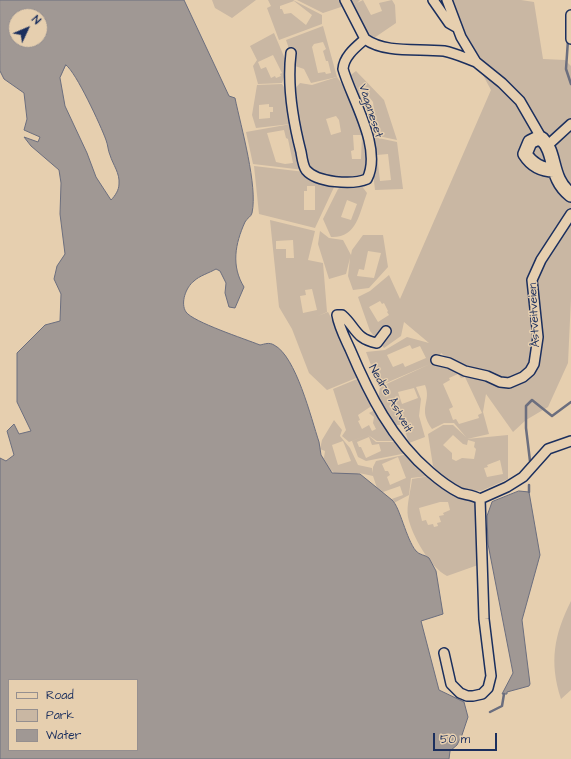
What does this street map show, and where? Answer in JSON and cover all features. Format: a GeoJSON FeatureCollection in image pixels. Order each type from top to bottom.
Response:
{"type":"FeatureCollection","features":[{"type":"Feature","properties":{"kind":"street"},"geometry":{"type":"LineString","coordinates":[[345,0],[365,39],[370,43],[387,47],[451,52],[476,62],[502,83],[520,101],[545,142],[554,170],[563,189],[571,195]]}},
{"type":"Feature","properties":{"kind":"street"},"geometry":{"type":"LineString","coordinates":[[433,0],[449,23],[456,27]]}},
{"type":"Feature","properties":{"kind":"street"},"geometry":{"type":"LineString","coordinates":[[447,0],[456,27],[476,62]]}},
{"type":"Feature","properties":{"kind":"street"},"geometry":{"type":"LineString","coordinates":[[571,15],[571,39]]}},
{"type":"Feature","properties":{"kind":"street","name":"Våganeset"},"geometry":{"type":"LineString","coordinates":[[291,53],[290,95],[305,169],[314,176],[320,178],[353,182],[367,179],[370,173],[371,157],[367,133],[345,75],[344,63],[353,49],[365,39]]}},
{"type":"Feature","properties":{"kind":"street"},"geometry":{"type":"LineString","coordinates":[[554,170],[545,170],[537,166],[530,161],[525,154],[530,142],[545,142],[571,124]]}},
{"type":"Feature","properties":{"kind":"street","name":"Åstveitveien"},"geometry":{"type":"LineString","coordinates":[[436,360],[449,363],[465,371],[488,376],[500,382],[509,383],[523,377],[530,371],[534,364],[538,337],[532,280],[541,260],[571,214]]}},
{"type":"Feature","properties":{"kind":"street","name":"Nedre Åstveit"},"geometry":{"type":"LineString","coordinates":[[386,331],[377,343],[362,339],[342,314],[337,315],[346,340],[370,394],[402,444],[430,472],[447,485],[460,493],[474,495],[480,499]]}},
{"type":"Feature","properties":{"kind":"street"},"geometry":{"type":"LineString","coordinates":[[444,653],[451,684],[460,693],[467,696],[473,696],[482,694],[488,688],[491,682],[491,670],[484,619],[480,499],[507,487],[523,477],[548,449],[571,441]]}},
{"type":"Feature","properties":{"kind":"green space"},"geometry":{"type":"Polygon","coordinates":[[[212,0],[256,0],[232,18],[215,8],[212,0]]]}},
{"type":"Feature","properties":{"kind":"green space"},"geometry":{"type":"Polygon","coordinates":[[[268,0],[293,0],[322,15],[322,24],[279,40],[267,8],[271,6],[268,0]],[[294,1],[280,6],[280,9],[282,9],[284,14],[291,13],[306,25],[312,15],[294,1]]]}},
{"type":"Feature","properties":{"kind":"green space"},"geometry":{"type":"Polygon","coordinates":[[[297,0],[341,0],[344,6],[323,13],[297,0]]]}},
{"type":"Feature","properties":{"kind":"green space"},"geometry":{"type":"Polygon","coordinates":[[[350,0],[360,0],[357,3],[363,0],[371,15],[382,11],[379,3],[392,0],[395,5],[396,23],[374,38],[367,35],[350,0]]]}},
{"type":"Feature","properties":{"kind":"green space"},"geometry":{"type":"Polygon","coordinates":[[[431,0],[521,0],[534,2],[543,59],[565,60],[571,66],[571,298],[568,363],[548,407],[526,420],[513,432],[486,394],[483,412],[489,434],[467,439],[508,435],[508,479],[481,491],[461,489],[440,476],[433,466],[428,434],[443,425],[453,425],[466,437],[454,423],[444,423],[432,429],[428,422],[425,410],[427,391],[425,385],[416,387],[421,399],[419,416],[425,437],[409,443],[403,425],[393,425],[378,400],[380,387],[430,364],[379,386],[366,352],[385,350],[407,337],[429,343],[404,322],[401,336],[384,348],[370,331],[358,297],[370,291],[389,275],[400,299],[491,90],[475,60],[431,0]],[[380,301],[369,307],[378,322],[389,315],[384,303],[382,304],[380,301]],[[410,345],[387,355],[393,367],[403,363],[405,367],[426,358],[420,346],[412,349],[410,345]],[[441,353],[436,366],[451,367],[466,374],[441,353]],[[458,374],[449,378],[450,380],[443,384],[453,407],[449,409],[453,420],[456,419],[459,424],[479,418],[478,415],[482,413],[465,377],[461,378],[458,374]],[[414,388],[398,392],[402,404],[418,398],[414,388]],[[453,435],[443,445],[452,453],[452,459],[456,461],[462,458],[474,459],[476,449],[474,447],[475,442],[468,440],[467,445],[463,444],[453,435]],[[500,460],[487,465],[488,467],[484,468],[487,477],[503,474],[500,460]]]}},
{"type":"Feature","properties":{"kind":"green space"},"geometry":{"type":"Polygon","coordinates":[[[323,26],[337,77],[311,83],[304,69],[295,66],[286,40],[323,26]],[[323,42],[314,44],[312,47],[318,73],[331,73],[328,61],[326,61],[323,51],[326,49],[323,42]]]}},
{"type":"Feature","properties":{"kind":"green space"},"geometry":{"type":"Polygon","coordinates":[[[274,33],[288,66],[282,83],[258,84],[253,66],[257,60],[250,46],[274,33]],[[273,55],[258,62],[261,69],[266,67],[271,78],[281,76],[280,74],[282,73],[273,55]]]}},
{"type":"Feature","properties":{"kind":"green space"},"geometry":{"type":"Polygon","coordinates":[[[356,71],[384,100],[397,140],[369,134],[348,77],[356,71]],[[363,89],[359,91],[368,117],[370,116],[371,120],[375,118],[373,102],[363,89]]]}},
{"type":"Feature","properties":{"kind":"green space"},"geometry":{"type":"Polygon","coordinates":[[[337,77],[344,87],[360,122],[366,146],[369,171],[363,176],[341,179],[325,176],[311,171],[308,165],[295,114],[293,91],[300,83],[312,85],[337,77]],[[336,116],[326,119],[331,135],[341,132],[339,120],[336,116]],[[353,135],[354,150],[351,151],[352,159],[361,159],[362,135],[353,135]]]}},
{"type":"Feature","properties":{"kind":"green space"},"geometry":{"type":"Polygon","coordinates":[[[282,84],[289,95],[304,170],[253,164],[246,132],[291,124],[256,128],[252,115],[257,85],[282,84]],[[269,104],[259,105],[259,119],[270,118],[270,112],[273,112],[273,107],[269,107],[269,104]],[[284,130],[267,133],[276,162],[285,164],[293,163],[288,139],[286,138],[284,130]]]}},
{"type":"Feature","properties":{"kind":"green space"},"geometry":{"type":"Polygon","coordinates":[[[369,136],[397,142],[403,189],[375,190],[369,136]],[[388,154],[377,155],[380,181],[391,180],[388,154]]]}},
{"type":"Feature","properties":{"kind":"green space"},"geometry":{"type":"Polygon","coordinates":[[[254,166],[305,172],[335,185],[315,228],[259,214],[254,166]],[[307,186],[307,191],[304,191],[304,210],[315,210],[315,186],[307,186]]]}},
{"type":"Feature","properties":{"kind":"green space"},"geometry":{"type":"Polygon","coordinates":[[[344,184],[361,185],[367,193],[359,216],[352,229],[346,234],[331,237],[323,219],[338,189],[344,184]],[[347,200],[341,217],[351,220],[357,204],[347,200]]]}},
{"type":"Feature","properties":{"kind":"green space"},"geometry":{"type":"Polygon","coordinates":[[[270,220],[315,231],[308,260],[323,263],[327,312],[318,316],[328,312],[361,376],[327,390],[309,373],[292,329],[279,307],[270,220]],[[293,240],[276,241],[276,249],[286,249],[286,258],[294,258],[293,240]],[[312,289],[305,290],[306,295],[300,296],[303,313],[317,310],[312,289]]]}},
{"type":"Feature","properties":{"kind":"green space"},"geometry":{"type":"Polygon","coordinates":[[[320,231],[329,238],[343,240],[351,255],[352,250],[363,235],[383,235],[388,267],[369,288],[353,290],[348,276],[350,258],[346,274],[329,279],[318,244],[320,231]],[[368,251],[364,270],[359,269],[357,276],[374,278],[381,253],[368,251]]]}},
{"type":"Feature","properties":{"kind":"green space"},"geometry":{"type":"Polygon","coordinates":[[[362,377],[397,441],[377,441],[368,435],[349,442],[342,436],[346,430],[333,389],[362,377]],[[373,405],[358,415],[360,420],[358,421],[362,429],[369,425],[372,431],[376,429],[373,423],[374,417],[369,413],[375,410],[373,405]]]}},
{"type":"Feature","properties":{"kind":"green space"},"geometry":{"type":"Polygon","coordinates":[[[334,420],[342,430],[340,436],[350,448],[358,465],[372,468],[373,473],[373,467],[376,461],[408,454],[429,476],[411,478],[409,495],[388,506],[377,488],[373,476],[359,473],[341,484],[332,471],[330,474],[318,456],[321,455],[324,458],[325,451],[320,449],[322,440],[334,420]],[[343,441],[332,445],[338,465],[351,461],[343,441]],[[398,457],[382,464],[385,471],[388,471],[390,475],[387,477],[390,485],[406,478],[398,457]],[[400,486],[383,492],[386,501],[403,495],[400,486]]]}},
{"type":"Feature","properties":{"kind":"green space"},"geometry":{"type":"Polygon","coordinates":[[[368,435],[376,442],[398,442],[407,453],[366,461],[358,457],[352,441],[368,435]],[[369,437],[357,442],[366,458],[381,451],[379,444],[372,445],[369,437]]]}},
{"type":"Feature","properties":{"kind":"green space"},"geometry":{"type":"Polygon","coordinates":[[[430,476],[445,487],[475,501],[478,565],[447,576],[434,566],[418,542],[410,525],[408,517],[408,503],[412,479],[430,476]],[[440,502],[419,508],[422,521],[426,520],[428,525],[433,524],[434,527],[438,526],[437,523],[441,522],[439,516],[444,515],[443,513],[450,510],[448,502],[440,502]]]}},
{"type":"Feature","properties":{"kind":"green space"},"geometry":{"type":"Polygon","coordinates":[[[571,601],[571,690],[561,699],[555,673],[555,649],[557,637],[565,613],[571,601]]]}},
{"type":"Feature","properties":{"kind":"water"},"geometry":{"type":"Polygon","coordinates":[[[0,0],[184,0],[229,96],[235,98],[251,172],[253,201],[251,216],[245,222],[237,247],[237,271],[244,287],[235,308],[229,307],[225,293],[226,283],[220,271],[216,269],[196,279],[191,284],[186,291],[184,308],[186,312],[198,321],[260,345],[272,344],[282,351],[296,374],[319,442],[321,455],[332,473],[360,474],[392,500],[398,509],[412,546],[417,552],[429,558],[436,571],[443,614],[421,621],[439,690],[464,702],[468,717],[457,745],[450,751],[449,759],[0,759],[0,458],[6,461],[14,455],[7,431],[14,424],[19,434],[31,431],[17,402],[17,353],[45,325],[60,321],[61,294],[54,279],[57,266],[65,254],[60,214],[61,183],[59,170],[31,146],[24,137],[38,142],[40,137],[24,130],[27,119],[24,93],[4,79],[0,71],[0,0]],[[66,65],[60,78],[65,106],[87,153],[96,177],[111,200],[118,191],[119,180],[117,173],[109,153],[107,142],[94,112],[82,88],[66,65]]]}},
{"type":"Feature","properties":{"kind":"water"},"geometry":{"type":"Polygon","coordinates":[[[519,491],[529,492],[540,555],[522,620],[530,684],[529,686],[507,692],[507,694],[502,694],[513,673],[488,544],[487,516],[492,502],[519,491]]]}},
{"type":"Feature","properties":{"kind":"waterway"},"geometry":{"type":"LineString","coordinates":[[568,40],[566,69],[571,84]]}},
{"type":"Feature","properties":{"kind":"waterway"},"geometry":{"type":"LineString","coordinates":[[530,461],[526,428],[526,406],[532,400],[552,416],[571,402]]}},
{"type":"Feature","properties":{"kind":"waterway"},"geometry":{"type":"LineString","coordinates":[[529,485],[529,492]]}},
{"type":"Feature","properties":{"kind":"waterway"},"geometry":{"type":"LineString","coordinates":[[490,712],[502,706],[504,694]]}}]}
